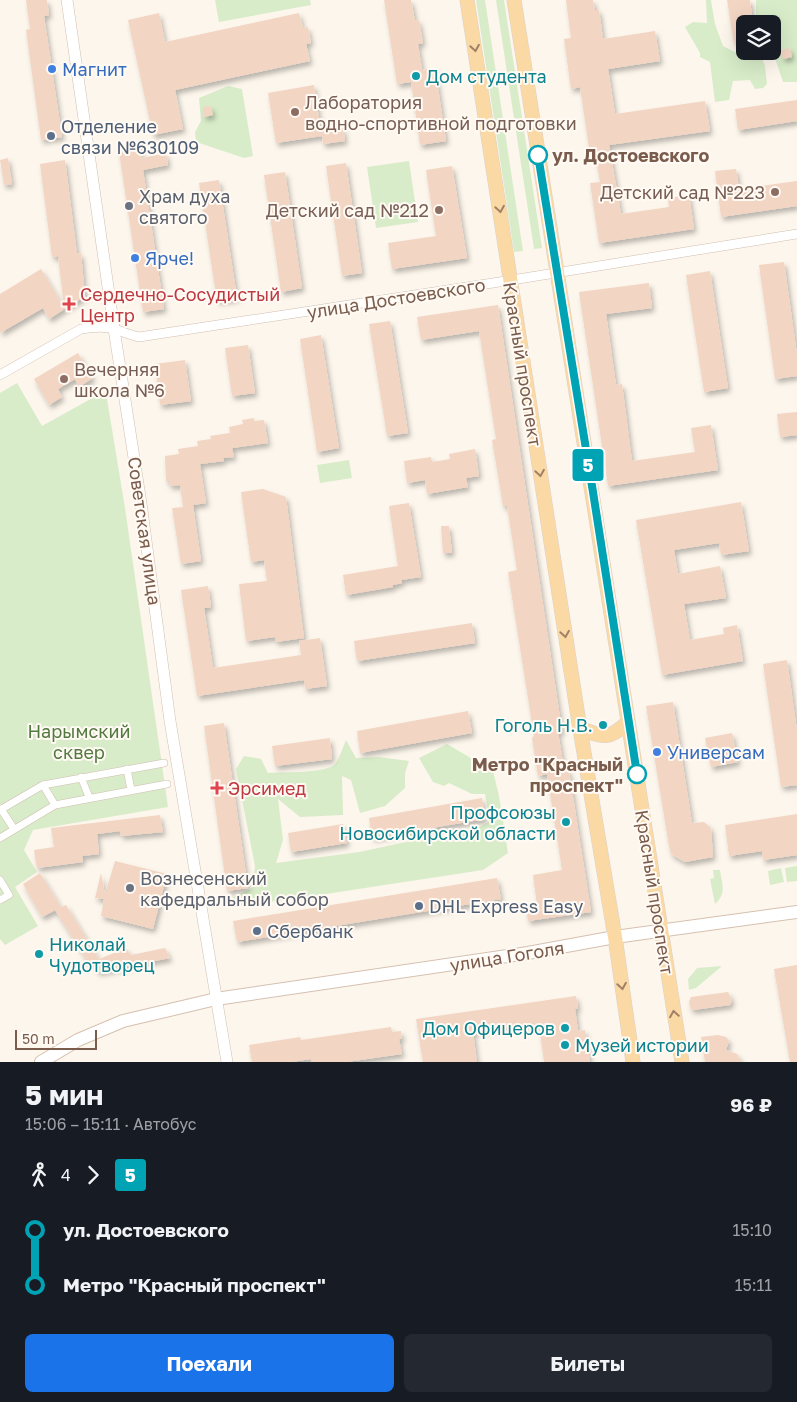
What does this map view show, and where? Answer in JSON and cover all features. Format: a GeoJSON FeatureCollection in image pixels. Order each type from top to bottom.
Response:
{"type":"FeatureCollection","features":[{"type":"Feature","properties":{"kind":"main road","name":"Красный проспект"},"geometry":{"type":"LineString","coordinates":[[467,0],[633,1062]]}},
{"type":"Feature","properties":{"kind":"main road","name":"Красный проспект"},"geometry":{"type":"LineString","coordinates":[[514,0],[682,1062]]}},
{"type":"Feature","properties":{"kind":"main road"},"geometry":{"type":"LineString","coordinates":[[580,728],[598,736],[615,734],[628,722]]}},
{"type":"Feature","properties":{"kind":"main road","name":"улица Гоголя"},"geometry":{"type":"LineString","coordinates":[[41,1062],[78,1040],[123,1021],[216,999],[797,912]]}},
{"type":"Feature","properties":{"kind":"street","name":"Советская улица"},"geometry":{"type":"LineString","coordinates":[[67,0],[114,329],[140,494],[170,721],[227,1062]]}},
{"type":"Feature","properties":{"kind":"street","name":"улица Достоевского"},"geometry":{"type":"LineString","coordinates":[[0,375],[81,329],[96,327],[114,329],[124,334],[139,337],[797,234]]}},
{"type":"Feature","properties":{"kind":"street"},"geometry":{"type":"LineString","coordinates":[[14,829],[1,810],[42,785],[164,763]]}},
{"type":"Feature","properties":{"kind":"street"},"geometry":{"type":"LineString","coordinates":[[127,769],[131,790]]}},
{"type":"Feature","properties":{"kind":"street"},"geometry":{"type":"LineString","coordinates":[[80,777],[89,797]]}},
{"type":"Feature","properties":{"kind":"street"},"geometry":{"type":"LineString","coordinates":[[0,838],[54,805],[167,784]]}},
{"type":"Feature","properties":{"kind":"street"},"geometry":{"type":"LineString","coordinates":[[42,785],[54,805]]}},
{"type":"Feature","properties":{"kind":"street"},"geometry":{"type":"LineString","coordinates":[[0,880],[9,895],[0,900]]}},
{"type":"Feature","properties":{"kind":"green space"},"geometry":{"type":"Polygon","coordinates":[[[215,0],[310,0],[311,5],[219,22],[215,0]]]}},
{"type":"Feature","properties":{"kind":"green space"},"geometry":{"type":"Polygon","coordinates":[[[476,0],[485,0],[523,251],[514,252],[476,0]]]}},
{"type":"Feature","properties":{"kind":"green space"},"geometry":{"type":"Polygon","coordinates":[[[496,0],[504,0],[542,248],[534,249],[496,0]]]}},
{"type":"Feature","properties":{"kind":"green space"},"geometry":{"type":"Polygon","coordinates":[[[706,0],[711,0],[715,24],[723,46],[736,52],[736,60],[763,60],[767,84],[763,88],[755,89],[750,80],[733,81],[729,100],[715,102],[710,62],[700,57],[700,53],[685,27],[693,22],[707,23],[706,0]]]}},
{"type":"Feature","properties":{"kind":"green space"},"geometry":{"type":"Polygon","coordinates":[[[756,0],[797,0],[797,82],[783,82],[776,60],[781,60],[781,15],[756,15],[756,0]]]}},
{"type":"Feature","properties":{"kind":"green space"},"geometry":{"type":"Polygon","coordinates":[[[228,86],[242,89],[253,156],[244,158],[196,142],[195,132],[201,121],[199,98],[228,86]]]}},
{"type":"Feature","properties":{"kind":"green space"},"geometry":{"type":"Polygon","coordinates":[[[409,161],[418,222],[376,228],[367,167],[409,161]]]}},
{"type":"Feature","properties":{"kind":"green space","name":"Нарымский сквер"},"geometry":{"type":"Polygon","coordinates":[[[17,383],[42,426],[96,396],[106,393],[125,508],[168,807],[33,830],[24,850],[37,872],[15,887],[38,926],[5,945],[0,939],[0,393],[17,383]]]}},
{"type":"Feature","properties":{"kind":"green space"},"geometry":{"type":"Polygon","coordinates":[[[349,460],[352,478],[320,483],[317,465],[349,460]]]}},
{"type":"Feature","properties":{"kind":"green space"},"geometry":{"type":"Polygon","coordinates":[[[346,740],[356,758],[379,757],[409,761],[405,773],[405,788],[385,806],[360,813],[351,780],[342,776],[343,815],[300,817],[278,799],[283,840],[276,863],[359,852],[406,842],[467,833],[490,821],[485,794],[472,794],[449,783],[444,786],[433,782],[419,758],[447,744],[493,771],[508,853],[483,870],[228,907],[230,899],[252,888],[255,866],[236,769],[244,756],[261,759],[268,773],[303,772],[329,768],[336,763],[346,740]]]}},
{"type":"Feature","properties":{"kind":"green space"},"geometry":{"type":"Polygon","coordinates":[[[797,866],[797,881],[787,882],[785,868],[797,866]]]}},
{"type":"Feature","properties":{"kind":"green space"},"geometry":{"type":"Polygon","coordinates":[[[781,868],[784,882],[770,885],[768,871],[781,868]]]}},
{"type":"Feature","properties":{"kind":"green space"},"geometry":{"type":"Polygon","coordinates":[[[713,870],[720,870],[723,888],[719,900],[715,904],[710,879],[714,878],[713,870]]]}},
{"type":"Feature","properties":{"kind":"green space"},"geometry":{"type":"Polygon","coordinates":[[[722,966],[696,988],[689,990],[688,979],[697,968],[722,966]]]}},
{"type":"Feature","properties":{"kind":"building"},"geometry":{"type":"Polygon","coordinates":[[[26,0],[47,0],[49,15],[44,16],[62,137],[41,140],[26,30],[30,29],[26,0]]]}},
{"type":"Feature","properties":{"kind":"building","name":"Дом студента"},"geometry":{"type":"Polygon","coordinates":[[[384,0],[411,0],[415,21],[419,20],[423,43],[418,44],[422,70],[435,68],[446,141],[420,145],[411,82],[397,84],[384,0]]]}},
{"type":"Feature","properties":{"kind":"building"},"geometry":{"type":"Polygon","coordinates":[[[566,0],[593,0],[595,10],[599,10],[603,39],[655,31],[660,61],[608,69],[615,114],[705,101],[710,131],[609,145],[621,214],[669,207],[668,198],[689,195],[694,229],[599,243],[590,183],[600,182],[594,147],[589,148],[580,87],[571,89],[564,39],[571,38],[566,0]]]}},
{"type":"Feature","properties":{"kind":"building"},"geometry":{"type":"Polygon","coordinates":[[[727,0],[750,0],[752,15],[736,15],[736,43],[734,43],[727,0]]]}},
{"type":"Feature","properties":{"kind":"building"},"geometry":{"type":"Polygon","coordinates":[[[159,13],[165,42],[299,13],[303,28],[308,27],[311,43],[306,44],[310,61],[175,90],[183,129],[153,135],[128,20],[159,13]]]}},
{"type":"Feature","properties":{"kind":"building"},"geometry":{"type":"Polygon","coordinates":[[[790,48],[792,57],[783,59],[781,50],[790,48]]]}},
{"type":"Feature","properties":{"kind":"building","name":"Лаборатория водно-спортивной подготовки"},"geometry":{"type":"Polygon","coordinates":[[[314,85],[321,132],[343,128],[345,141],[323,144],[322,136],[276,143],[268,93],[314,85]]]}},
{"type":"Feature","properties":{"kind":"building"},"geometry":{"type":"Polygon","coordinates":[[[797,100],[797,121],[738,130],[735,109],[797,100]]]}},
{"type":"Feature","properties":{"kind":"building"},"geometry":{"type":"Polygon","coordinates":[[[211,106],[213,115],[204,117],[203,107],[211,106]]]}},
{"type":"Feature","properties":{"kind":"building"},"geometry":{"type":"Polygon","coordinates":[[[139,142],[142,158],[166,153],[168,165],[143,170],[164,309],[143,312],[118,145],[139,142]]]}},
{"type":"Feature","properties":{"kind":"building"},"geometry":{"type":"Polygon","coordinates":[[[8,158],[12,184],[4,185],[0,160],[8,158]]]}},
{"type":"Feature","properties":{"kind":"building"},"geometry":{"type":"Polygon","coordinates":[[[65,160],[77,254],[81,253],[85,296],[49,319],[43,308],[0,333],[0,294],[41,269],[64,307],[58,256],[52,257],[40,164],[65,160]]]}},
{"type":"Feature","properties":{"kind":"building"},"geometry":{"type":"Polygon","coordinates":[[[346,163],[362,273],[342,276],[326,166],[346,163]]]}},
{"type":"Feature","properties":{"kind":"building"},"geometry":{"type":"Polygon","coordinates":[[[452,166],[467,258],[392,269],[388,243],[436,236],[426,170],[452,166]]]}},
{"type":"Feature","properties":{"kind":"building"},"geometry":{"type":"Polygon","coordinates":[[[736,169],[739,189],[797,181],[797,206],[721,217],[715,171],[736,169]]]}},
{"type":"Feature","properties":{"kind":"building"},"geometry":{"type":"Polygon","coordinates":[[[285,172],[302,288],[281,292],[264,175],[285,172]]]}},
{"type":"Feature","properties":{"kind":"building"},"geometry":{"type":"Polygon","coordinates":[[[219,180],[237,298],[217,301],[199,183],[219,180]]]}},
{"type":"Feature","properties":{"kind":"building"},"geometry":{"type":"Polygon","coordinates":[[[784,262],[797,355],[797,376],[775,379],[759,265],[784,262]]]}},
{"type":"Feature","properties":{"kind":"building"},"geometry":{"type":"Polygon","coordinates":[[[710,271],[728,388],[704,392],[686,275],[710,271]]]}},
{"type":"Feature","properties":{"kind":"building"},"geometry":{"type":"Polygon","coordinates":[[[649,283],[652,308],[606,314],[616,385],[622,384],[632,461],[695,452],[691,428],[711,425],[718,470],[608,486],[579,292],[649,283]]]}},
{"type":"Feature","properties":{"kind":"building"},"geometry":{"type":"Polygon","coordinates":[[[498,305],[562,731],[558,732],[563,763],[565,762],[567,771],[569,771],[591,912],[528,921],[526,907],[537,905],[533,875],[562,870],[547,774],[538,776],[532,738],[534,736],[508,572],[517,570],[507,506],[503,506],[492,440],[496,439],[479,331],[421,340],[417,317],[498,305]]]}},
{"type":"Feature","properties":{"kind":"building"},"geometry":{"type":"Polygon","coordinates":[[[390,321],[408,433],[387,436],[369,324],[390,321]]]}},
{"type":"Feature","properties":{"kind":"building"},"geometry":{"type":"Polygon","coordinates":[[[321,335],[339,448],[317,452],[300,339],[321,335]]]}},
{"type":"Feature","properties":{"kind":"building"},"geometry":{"type":"Polygon","coordinates":[[[248,345],[255,393],[232,396],[225,348],[248,345]]]}},
{"type":"Feature","properties":{"kind":"building","name":"Вечерняя школа №6"},"geometry":{"type":"Polygon","coordinates":[[[78,353],[93,378],[79,387],[75,379],[58,389],[62,397],[49,405],[34,379],[78,353]]]}},
{"type":"Feature","properties":{"kind":"building"},"geometry":{"type":"Polygon","coordinates":[[[185,360],[191,401],[160,405],[155,364],[185,360]]]}},
{"type":"Feature","properties":{"kind":"building"},"geometry":{"type":"Polygon","coordinates":[[[797,412],[797,435],[780,437],[777,414],[797,412]]]}},
{"type":"Feature","properties":{"kind":"building"},"geometry":{"type":"Polygon","coordinates":[[[254,418],[254,421],[264,420],[268,443],[232,448],[234,457],[223,458],[224,461],[200,464],[206,503],[193,505],[201,561],[181,564],[172,508],[183,507],[180,485],[170,486],[169,481],[166,481],[165,456],[179,454],[178,449],[198,446],[197,441],[211,439],[210,436],[230,433],[229,427],[243,424],[242,420],[254,418]]]}},
{"type":"Feature","properties":{"kind":"building"},"geometry":{"type":"Polygon","coordinates":[[[475,449],[479,476],[466,478],[468,487],[427,494],[425,480],[407,483],[404,461],[431,457],[432,462],[450,459],[449,454],[475,449]]]}},
{"type":"Feature","properties":{"kind":"building"},"geometry":{"type":"Polygon","coordinates":[[[263,489],[286,497],[304,638],[276,642],[275,637],[246,641],[239,584],[267,581],[264,560],[251,562],[241,492],[263,489]]]}},
{"type":"Feature","properties":{"kind":"building"},"geometry":{"type":"Polygon","coordinates":[[[741,502],[749,551],[721,555],[719,543],[674,550],[678,574],[720,566],[726,598],[684,604],[690,640],[724,634],[723,628],[737,625],[743,661],[662,675],[636,520],[741,502]]]}},
{"type":"Feature","properties":{"kind":"building"},"geometry":{"type":"Polygon","coordinates":[[[409,503],[421,577],[401,580],[402,583],[393,585],[393,587],[346,595],[343,575],[398,566],[389,506],[409,503]]]}},
{"type":"Feature","properties":{"kind":"building"},"geometry":{"type":"Polygon","coordinates":[[[441,526],[449,526],[452,553],[443,553],[441,526]]]}},
{"type":"Feature","properties":{"kind":"building"},"geometry":{"type":"Polygon","coordinates":[[[208,586],[211,607],[204,608],[213,668],[301,655],[299,641],[320,638],[327,686],[305,689],[304,680],[197,696],[181,590],[208,586]]]}},
{"type":"Feature","properties":{"kind":"building"},"geometry":{"type":"Polygon","coordinates":[[[472,623],[475,643],[357,661],[354,641],[472,623]]]}},
{"type":"Feature","properties":{"kind":"building"},"geometry":{"type":"Polygon","coordinates":[[[787,660],[797,731],[797,785],[781,787],[763,664],[787,660]]]}},
{"type":"Feature","properties":{"kind":"building"},"geometry":{"type":"Polygon","coordinates":[[[673,702],[692,823],[704,822],[711,828],[713,857],[685,862],[671,854],[669,846],[646,706],[673,702]]]}},
{"type":"Feature","properties":{"kind":"building"},"geometry":{"type":"Polygon","coordinates":[[[468,711],[472,733],[360,753],[357,731],[468,711]]]}},
{"type":"Feature","properties":{"kind":"building"},"geometry":{"type":"Polygon","coordinates":[[[224,723],[248,888],[227,891],[204,726],[224,723]]]}},
{"type":"Feature","properties":{"kind":"building"},"geometry":{"type":"Polygon","coordinates":[[[732,733],[738,762],[711,767],[705,738],[732,733]]]}},
{"type":"Feature","properties":{"kind":"building"},"geometry":{"type":"Polygon","coordinates":[[[330,738],[332,759],[275,766],[272,746],[330,738]]]}},
{"type":"Feature","properties":{"kind":"building"},"geometry":{"type":"Polygon","coordinates":[[[482,798],[485,819],[372,838],[369,818],[482,798]]]}},
{"type":"Feature","properties":{"kind":"building"},"geometry":{"type":"Polygon","coordinates":[[[797,814],[797,855],[763,860],[762,851],[729,856],[725,825],[797,814]]]}},
{"type":"Feature","properties":{"kind":"building"},"geometry":{"type":"Polygon","coordinates":[[[160,815],[163,832],[121,836],[120,831],[97,834],[99,854],[82,856],[83,862],[37,868],[34,850],[54,847],[51,828],[160,815]]]}},
{"type":"Feature","properties":{"kind":"building"},"geometry":{"type":"Polygon","coordinates":[[[343,824],[347,843],[291,852],[288,833],[343,824]]]}},
{"type":"Feature","properties":{"kind":"building","name":"Вознесенский кафедральный собор"},"geometry":{"type":"Polygon","coordinates":[[[115,861],[167,874],[153,929],[101,916],[104,899],[95,898],[101,873],[105,894],[115,861]]]}},
{"type":"Feature","properties":{"kind":"building"},"geometry":{"type":"Polygon","coordinates":[[[40,873],[61,907],[42,917],[23,884],[40,873]]]}},
{"type":"Feature","properties":{"kind":"building"},"geometry":{"type":"Polygon","coordinates":[[[497,878],[501,899],[237,942],[233,921],[497,878]]]}},
{"type":"Feature","properties":{"kind":"building"},"geometry":{"type":"Polygon","coordinates":[[[66,905],[99,959],[97,960],[126,948],[131,955],[165,948],[170,958],[98,972],[92,962],[89,964],[55,910],[66,905]]]}},
{"type":"Feature","properties":{"kind":"building"},"geometry":{"type":"Polygon","coordinates":[[[797,965],[797,1062],[790,1062],[774,969],[797,965]]]}},
{"type":"Feature","properties":{"kind":"building"},"geometry":{"type":"Polygon","coordinates":[[[728,992],[732,1000],[730,1005],[693,1010],[690,1007],[691,997],[728,992]]]}},
{"type":"Feature","properties":{"kind":"building"},"geometry":{"type":"Polygon","coordinates":[[[576,996],[578,1008],[575,1009],[578,1031],[585,1030],[590,1062],[544,1062],[539,1025],[533,1026],[533,1023],[473,1032],[477,1062],[423,1062],[416,1019],[576,996]]]}},
{"type":"Feature","properties":{"kind":"building"},"geometry":{"type":"Polygon","coordinates":[[[391,1027],[392,1032],[401,1031],[402,1039],[399,1039],[402,1054],[346,1062],[312,1062],[311,1059],[291,1062],[252,1062],[249,1045],[300,1037],[301,1040],[391,1027]]]}},
{"type":"Feature","properties":{"kind":"building"},"geometry":{"type":"Polygon","coordinates":[[[718,1035],[726,1037],[729,1041],[726,1050],[737,1054],[741,1062],[705,1062],[701,1037],[718,1035]]]}},
{"type":"Feature","properties":{"kind":"bus line","name":"5"},"geometry":{"type":"LineString","coordinates":[[538,155],[637,774]]}},
{"type":"Feature","properties":{"kind":"place","name":"Магнит"},"geometry":{"type":"Point","coordinates":[52,69]}},
{"type":"Feature","properties":{"kind":"place","name":"Дом студента"},"geometry":{"type":"Point","coordinates":[416,76]}},
{"type":"Feature","properties":{"kind":"place","name":"Лаборатория водно-спортивной подготовки"},"geometry":{"type":"Point","coordinates":[295,112]}},
{"type":"Feature","properties":{"kind":"place","name":"Отделение связи №630109"},"geometry":{"type":"Point","coordinates":[51,136]}},
{"type":"Feature","properties":{"kind":"place","name":"ул. Достоевского"},"geometry":{"type":"Point","coordinates":[538,155]}},
{"type":"Feature","properties":{"kind":"place","name":"Детский сад №223"},"geometry":{"type":"Point","coordinates":[775,192]}},
{"type":"Feature","properties":{"kind":"place","name":"Храм духа святого"},"geometry":{"type":"Point","coordinates":[129,206]}},
{"type":"Feature","properties":{"kind":"place","name":"Детский сад №212"},"geometry":{"type":"Point","coordinates":[439,210]}},
{"type":"Feature","properties":{"kind":"place","name":"Ярче!"},"geometry":{"type":"Point","coordinates":[135,258]}},
{"type":"Feature","properties":{"kind":"place","name":"Сердечно-Сосудистый Центр"},"geometry":{"type":"Point","coordinates":[69,304]}},
{"type":"Feature","properties":{"kind":"place","name":"Вечерняя школа №6"},"geometry":{"type":"Point","coordinates":[64,379]}},
{"type":"Feature","properties":{"kind":"place","name":"Гоголь Н.В."},"geometry":{"type":"Point","coordinates":[603,725]}},
{"type":"Feature","properties":{"kind":"place","name":"Универсам"},"geometry":{"type":"Point","coordinates":[657,752]}},
{"type":"Feature","properties":{"kind":"place","name":"Метро \"Красный проспект\""},"geometry":{"type":"Point","coordinates":[637,774]}},
{"type":"Feature","properties":{"kind":"place","name":"Эрсимед"},"geometry":{"type":"Point","coordinates":[217,788]}},
{"type":"Feature","properties":{"kind":"place","name":"Профсоюзы Новосибирской области"},"geometry":{"type":"Point","coordinates":[566,822]}},
{"type":"Feature","properties":{"kind":"place","name":"Вознесенский кафедральный собор"},"geometry":{"type":"Point","coordinates":[130,888]}},
{"type":"Feature","properties":{"kind":"place","name":"DHL Express Easy"},"geometry":{"type":"Point","coordinates":[419,906]}},
{"type":"Feature","properties":{"kind":"place","name":"Сбербанк"},"geometry":{"type":"Point","coordinates":[257,931]}},
{"type":"Feature","properties":{"kind":"place","name":"Николай Чудотворец"},"geometry":{"type":"Point","coordinates":[39,954]}},
{"type":"Feature","properties":{"kind":"place","name":"Дом Офицеров"},"geometry":{"type":"Point","coordinates":[565,1028]}},
{"type":"Feature","properties":{"kind":"place","name":"Музей истории"},"geometry":{"type":"Point","coordinates":[565,1045]}}]}
